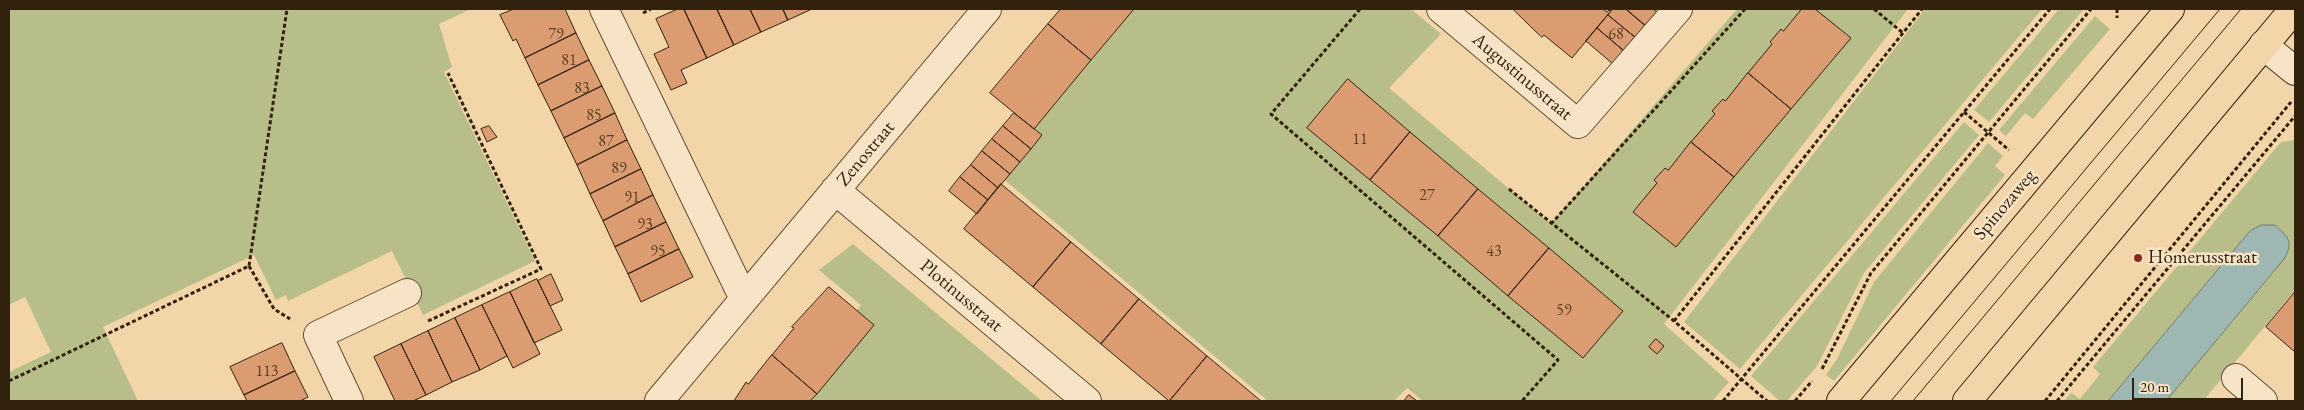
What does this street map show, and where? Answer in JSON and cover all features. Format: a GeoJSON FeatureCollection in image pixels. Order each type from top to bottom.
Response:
{"type":"FeatureCollection","features":[{"type":"Feature","properties":{"kind":"main road","name":"Spinozaweg"},"geometry":{"type":"LineString","coordinates":[[1841,401],[2170,9]]}},
{"type":"Feature","properties":{"kind":"main road"},"geometry":{"type":"LineString","coordinates":[[1967,401],[2294,9]]}},
{"type":"Feature","properties":{"kind":"street"},"geometry":{"type":"LineString","coordinates":[[604,9],[744,299]]}},
{"type":"Feature","properties":{"kind":"street","name":"Zenostraat"},"geometry":{"type":"LineString","coordinates":[[658,401],[987,9]]}},
{"type":"Feature","properties":{"kind":"street","name":"Augustinusstraat"},"geometry":{"type":"LineString","coordinates":[[1441,9],[1578,124],[1678,9]]}},
{"type":"Feature","properties":{"kind":"street"},"geometry":{"type":"LineString","coordinates":[[2263,45],[2295,71]]}},
{"type":"Feature","properties":{"kind":"street","name":"Plotinusstraat"},"geometry":{"type":"LineString","coordinates":[[835,190],[1087,401]]}},
{"type":"Feature","properties":{"kind":"street"},"geometry":{"type":"LineString","coordinates":[[349,401],[318,335],[407,293]]}},
{"type":"Feature","properties":{"kind":"street"},"geometry":{"type":"LineString","coordinates":[[2236,378],[2264,401]]}},
{"type":"Feature","properties":{"kind":"path"},"geometry":{"type":"LineString","coordinates":[[287,9],[249,266],[274,309],[318,335]]}},
{"type":"Feature","properties":{"kind":"path"},"geometry":{"type":"LineString","coordinates":[[1360,9],[1271,114],[1558,360],[1522,401]]}},
{"type":"Feature","properties":{"kind":"path"},"geometry":{"type":"LineString","coordinates":[[1551,224],[1744,9]]}},
{"type":"Feature","properties":{"kind":"path"},"geometry":{"type":"LineString","coordinates":[[1874,9],[1903,33]]}},
{"type":"Feature","properties":{"kind":"path"},"geometry":{"type":"LineString","coordinates":[[1674,322],[1922,9]]}},
{"type":"Feature","properties":{"kind":"path"},"geometry":{"type":"LineString","coordinates":[[1723,401],[2050,9]]}},
{"type":"Feature","properties":{"kind":"path"},"geometry":{"type":"LineString","coordinates":[[1795,401],[1822,370],[1871,273],[2092,9]]}},
{"type":"Feature","properties":{"kind":"path"},"geometry":{"type":"LineString","coordinates":[[407,293],[424,323],[541,270],[448,73]]}},
{"type":"Feature","properties":{"kind":"path"},"geometry":{"type":"LineString","coordinates":[[2045,401],[2295,97]]}},
{"type":"Feature","properties":{"kind":"path"},"geometry":{"type":"LineString","coordinates":[[1964,112],[2016,155]]}},
{"type":"Feature","properties":{"kind":"path"},"geometry":{"type":"LineString","coordinates":[[2057,401],[2295,116]]}},
{"type":"Feature","properties":{"kind":"path"},"geometry":{"type":"LineString","coordinates":[[1509,189],[1674,322],[1767,401]]}},
{"type":"Feature","properties":{"kind":"path"},"geometry":{"type":"LineString","coordinates":[[9,381],[249,266]]}},
{"type":"Feature","properties":{"kind":"green space"},"geometry":{"type":"Polygon","coordinates":[[[9,9],[471,9],[439,24],[452,67],[444,72],[535,261],[423,315],[392,251],[288,301],[286,295],[276,300],[254,255],[103,327],[138,401],[9,401],[9,372],[51,352],[25,297],[9,305],[9,9]]]}},
{"type":"Feature","properties":{"kind":"green space"},"geometry":{"type":"Polygon","coordinates":[[[1107,9],[1411,9],[1441,34],[1389,88],[1551,224],[1737,9],[1908,9],[1664,324],[1729,382],[1712,401],[1423,401],[1407,388],[1394,401],[1268,401],[995,172],[1033,128],[1018,115],[1107,9]]]}},
{"type":"Feature","properties":{"kind":"green space"},"geometry":{"type":"Polygon","coordinates":[[[1925,9],[2042,9],[1740,369],[1684,322],[1925,9]]]}},
{"type":"Feature","properties":{"kind":"green space"},"geometry":{"type":"Polygon","coordinates":[[[2059,9],[2084,9],[1989,122],[1974,110],[2059,9]]]}},
{"type":"Feature","properties":{"kind":"green space"},"geometry":{"type":"Polygon","coordinates":[[[2095,16],[2110,29],[2033,119],[2025,113],[2006,136],[1999,130],[2095,16]]]}},
{"type":"Feature","properties":{"kind":"green space"},"geometry":{"type":"Polygon","coordinates":[[[1964,122],[1979,135],[1864,273],[1817,366],[1787,401],[1780,401],[1751,376],[1964,122]]]}},
{"type":"Feature","properties":{"kind":"green space"},"geometry":{"type":"Polygon","coordinates":[[[2295,140],[2295,290],[2203,401],[2166,401],[2284,259],[2250,231],[2108,401],[2064,401],[2071,393],[2080,399],[2100,374],[2093,367],[2281,142],[2295,140]]]}},
{"type":"Feature","properties":{"kind":"green space"},"geometry":{"type":"Polygon","coordinates":[[[1988,143],[2003,156],[1995,166],[2005,175],[1834,381],[1826,375],[1837,359],[1874,282],[1988,143]]]}},
{"type":"Feature","properties":{"kind":"green space"},"geometry":{"type":"Polygon","coordinates":[[[853,244],[1042,401],[782,401],[861,305],[819,270],[853,244]]]}},
{"type":"Feature","properties":{"kind":"water"},"geometry":{"type":"Polygon","coordinates":[[[2261,225],[2275,225],[2286,236],[2289,248],[2284,259],[2166,401],[2108,401],[2250,231],[2261,225]]]}},
{"type":"Feature","properties":{"kind":"building"},"geometry":{"type":"Polygon","coordinates":[[[514,9],[565,9],[576,33],[525,58],[516,39],[513,41],[500,15],[514,9]]]}},
{"type":"Feature","properties":{"kind":"building"},"geometry":{"type":"Polygon","coordinates":[[[678,9],[684,9],[707,58],[681,70],[687,83],[671,90],[654,54],[669,47],[656,19],[678,9]]]}},
{"type":"Feature","properties":{"kind":"building"},"geometry":{"type":"Polygon","coordinates":[[[684,9],[717,9],[734,45],[707,58],[684,9]]]}},
{"type":"Feature","properties":{"kind":"building"},"geometry":{"type":"Polygon","coordinates":[[[717,9],[750,9],[761,32],[734,45],[717,9]]]}},
{"type":"Feature","properties":{"kind":"building"},"geometry":{"type":"Polygon","coordinates":[[[750,9],[783,9],[788,20],[761,32],[750,9]]]}},
{"type":"Feature","properties":{"kind":"building"},"geometry":{"type":"Polygon","coordinates":[[[783,9],[812,9],[788,20],[783,9]]]}},
{"type":"Feature","properties":{"kind":"building"},"geometry":{"type":"Polygon","coordinates":[[[1061,9],[1134,9],[1091,60],[1048,24],[1061,9]]]}},
{"type":"Feature","properties":{"kind":"building"},"geometry":{"type":"Polygon","coordinates":[[[1513,9],[1603,9],[1607,12],[1611,11],[1572,58],[1544,35],[1542,37],[1513,9]]]}},
{"type":"Feature","properties":{"kind":"building"},"geometry":{"type":"Polygon","coordinates":[[[1613,9],[1626,9],[1646,26],[1636,38],[1608,15],[1613,9]]]}},
{"type":"Feature","properties":{"kind":"building"},"geometry":{"type":"Polygon","coordinates":[[[1626,9],[1653,9],[1657,12],[1646,26],[1626,9]]]}},
{"type":"Feature","properties":{"kind":"building"},"geometry":{"type":"Polygon","coordinates":[[[1802,9],[1815,9],[1851,38],[1791,109],[1748,73],[1772,44],[1770,42],[1781,29],[1783,31],[1802,9]]]}},
{"type":"Feature","properties":{"kind":"building"},"geometry":{"type":"Polygon","coordinates":[[[1608,15],[1636,38],[1624,51],[1597,28],[1608,15]]]}},
{"type":"Feature","properties":{"kind":"building"},"geometry":{"type":"Polygon","coordinates":[[[1048,24],[1091,60],[1034,129],[990,93],[1048,24]]]}},
{"type":"Feature","properties":{"kind":"building"},"geometry":{"type":"Polygon","coordinates":[[[1597,28],[1624,51],[1613,64],[1586,41],[1597,28]]]}},
{"type":"Feature","properties":{"kind":"building"},"geometry":{"type":"Polygon","coordinates":[[[576,33],[589,60],[538,85],[525,58],[576,33]]]}},
{"type":"Feature","properties":{"kind":"building"},"geometry":{"type":"Polygon","coordinates":[[[589,60],[602,86],[551,111],[538,85],[589,60]]]}},
{"type":"Feature","properties":{"kind":"building"},"geometry":{"type":"Polygon","coordinates":[[[1748,73],[1791,109],[1734,177],[1691,142],[1715,114],[1712,111],[1723,99],[1725,101],[1748,73]]]}},
{"type":"Feature","properties":{"kind":"building"},"geometry":{"type":"Polygon","coordinates":[[[1348,79],[1410,132],[1370,180],[1307,128],[1348,79]]]}},
{"type":"Feature","properties":{"kind":"building"},"geometry":{"type":"Polygon","coordinates":[[[602,86],[615,113],[564,138],[551,111],[602,86]]]}},
{"type":"Feature","properties":{"kind":"building"},"geometry":{"type":"Polygon","coordinates":[[[615,113],[627,140],[577,165],[564,138],[615,113]]]}},
{"type":"Feature","properties":{"kind":"building"},"geometry":{"type":"Polygon","coordinates":[[[1014,113],[1042,135],[1031,149],[1003,126],[1014,113]]]}},
{"type":"Feature","properties":{"kind":"building"},"geometry":{"type":"Polygon","coordinates":[[[489,126],[497,137],[487,142],[481,129],[489,126]]]}},
{"type":"Feature","properties":{"kind":"building"},"geometry":{"type":"Polygon","coordinates":[[[1003,126],[1031,149],[1020,162],[992,139],[1003,126]]]}},
{"type":"Feature","properties":{"kind":"building"},"geometry":{"type":"Polygon","coordinates":[[[1410,132],[1478,189],[1438,236],[1370,180],[1410,132]]]}},
{"type":"Feature","properties":{"kind":"building"},"geometry":{"type":"Polygon","coordinates":[[[992,139],[1020,162],[1010,174],[982,151],[992,139]]]}},
{"type":"Feature","properties":{"kind":"building"},"geometry":{"type":"Polygon","coordinates":[[[627,140],[641,169],[590,194],[577,165],[627,140]]]}},
{"type":"Feature","properties":{"kind":"building"},"geometry":{"type":"Polygon","coordinates":[[[1691,142],[1734,177],[1676,247],[1633,212],[1657,183],[1654,180],[1665,168],[1668,170],[1691,142]]]}},
{"type":"Feature","properties":{"kind":"building"},"geometry":{"type":"Polygon","coordinates":[[[982,151],[1010,174],[998,188],[971,165],[982,151]]]}},
{"type":"Feature","properties":{"kind":"building"},"geometry":{"type":"Polygon","coordinates":[[[971,165],[998,188],[988,200],[960,177],[971,165]]]}},
{"type":"Feature","properties":{"kind":"building"},"geometry":{"type":"Polygon","coordinates":[[[641,169],[653,195],[603,221],[590,194],[641,169]]]}},
{"type":"Feature","properties":{"kind":"building"},"geometry":{"type":"Polygon","coordinates":[[[960,177],[988,200],[977,214],[949,191],[960,177]]]}},
{"type":"Feature","properties":{"kind":"building"},"geometry":{"type":"Polygon","coordinates":[[[1001,184],[1071,242],[1033,287],[964,229],[1001,184]]]}},
{"type":"Feature","properties":{"kind":"building"},"geometry":{"type":"Polygon","coordinates":[[[1478,189],[1549,248],[1508,296],[1438,236],[1478,189]]]}},
{"type":"Feature","properties":{"kind":"building"},"geometry":{"type":"Polygon","coordinates":[[[653,195],[666,222],[615,247],[603,221],[653,195]]]}},
{"type":"Feature","properties":{"kind":"building"},"geometry":{"type":"Polygon","coordinates":[[[666,222],[679,249],[628,274],[615,247],[666,222]]]}},
{"type":"Feature","properties":{"kind":"building"},"geometry":{"type":"Polygon","coordinates":[[[1071,242],[1139,299],[1101,344],[1033,287],[1071,242]]]}},
{"type":"Feature","properties":{"kind":"building"},"geometry":{"type":"Polygon","coordinates":[[[1549,248],[1623,311],[1583,358],[1508,296],[1549,248]]]}},
{"type":"Feature","properties":{"kind":"building"},"geometry":{"type":"Polygon","coordinates":[[[679,249],[693,277],[641,302],[628,274],[679,249]]]}},
{"type":"Feature","properties":{"kind":"building"},"geometry":{"type":"Polygon","coordinates":[[[551,274],[563,300],[550,306],[538,281],[551,274]]]}},
{"type":"Feature","properties":{"kind":"building"},"geometry":{"type":"Polygon","coordinates":[[[537,279],[562,330],[534,343],[510,292],[537,279]]]}},
{"type":"Feature","properties":{"kind":"building"},"geometry":{"type":"Polygon","coordinates":[[[829,287],[874,325],[817,394],[772,355],[794,328],[792,327],[829,287]]]}},
{"type":"Feature","properties":{"kind":"building"},"geometry":{"type":"Polygon","coordinates":[[[510,292],[540,354],[513,368],[482,305],[510,292]]]}},
{"type":"Feature","properties":{"kind":"building"},"geometry":{"type":"Polygon","coordinates":[[[2295,292],[2295,352],[2266,327],[2295,292]]]}},
{"type":"Feature","properties":{"kind":"building"},"geometry":{"type":"Polygon","coordinates":[[[1139,299],[1207,356],[1169,401],[1101,344],[1139,299]]]}},
{"type":"Feature","properties":{"kind":"building"},"geometry":{"type":"Polygon","coordinates":[[[482,305],[507,356],[480,370],[455,318],[482,305]]]}},
{"type":"Feature","properties":{"kind":"building"},"geometry":{"type":"Polygon","coordinates":[[[455,318],[480,370],[452,382],[428,331],[455,318]]]}},
{"type":"Feature","properties":{"kind":"building"},"geometry":{"type":"Polygon","coordinates":[[[428,331],[452,382],[426,395],[401,344],[428,331]]]}},
{"type":"Feature","properties":{"kind":"building"},"geometry":{"type":"Polygon","coordinates":[[[1656,339],[1664,346],[1657,354],[1649,347],[1656,339]]]}},
{"type":"Feature","properties":{"kind":"building"},"geometry":{"type":"Polygon","coordinates":[[[282,343],[295,371],[244,395],[230,367],[282,343]]]}},
{"type":"Feature","properties":{"kind":"building"},"geometry":{"type":"Polygon","coordinates":[[[401,344],[426,395],[413,401],[395,401],[374,357],[401,344]]]}},
{"type":"Feature","properties":{"kind":"building"},"geometry":{"type":"Polygon","coordinates":[[[772,355],[817,394],[810,401],[734,401],[746,382],[748,384],[772,355]]]}},
{"type":"Feature","properties":{"kind":"building"},"geometry":{"type":"Polygon","coordinates":[[[1207,356],[1261,401],[1170,401],[1207,356]]]}},
{"type":"Feature","properties":{"kind":"building"},"geometry":{"type":"Polygon","coordinates":[[[295,371],[308,397],[300,401],[247,401],[244,395],[295,371]]]}},
{"type":"Feature","properties":{"kind":"building"},"geometry":{"type":"Polygon","coordinates":[[[1409,395],[1417,401],[1404,401],[1409,395]]]}},
{"type":"Feature","properties":{"kind":"tram line"},"geometry":{"type":"LineString","coordinates":[[1891,401],[2220,9]]}},
{"type":"Feature","properties":{"kind":"tram line"},"geometry":{"type":"LineString","coordinates":[[1913,401],[2241,9]]}},
{"type":"Feature","properties":{"kind":"place","name":"Homerusstraat"},"geometry":{"type":"Point","coordinates":[2138,258]}}]}
